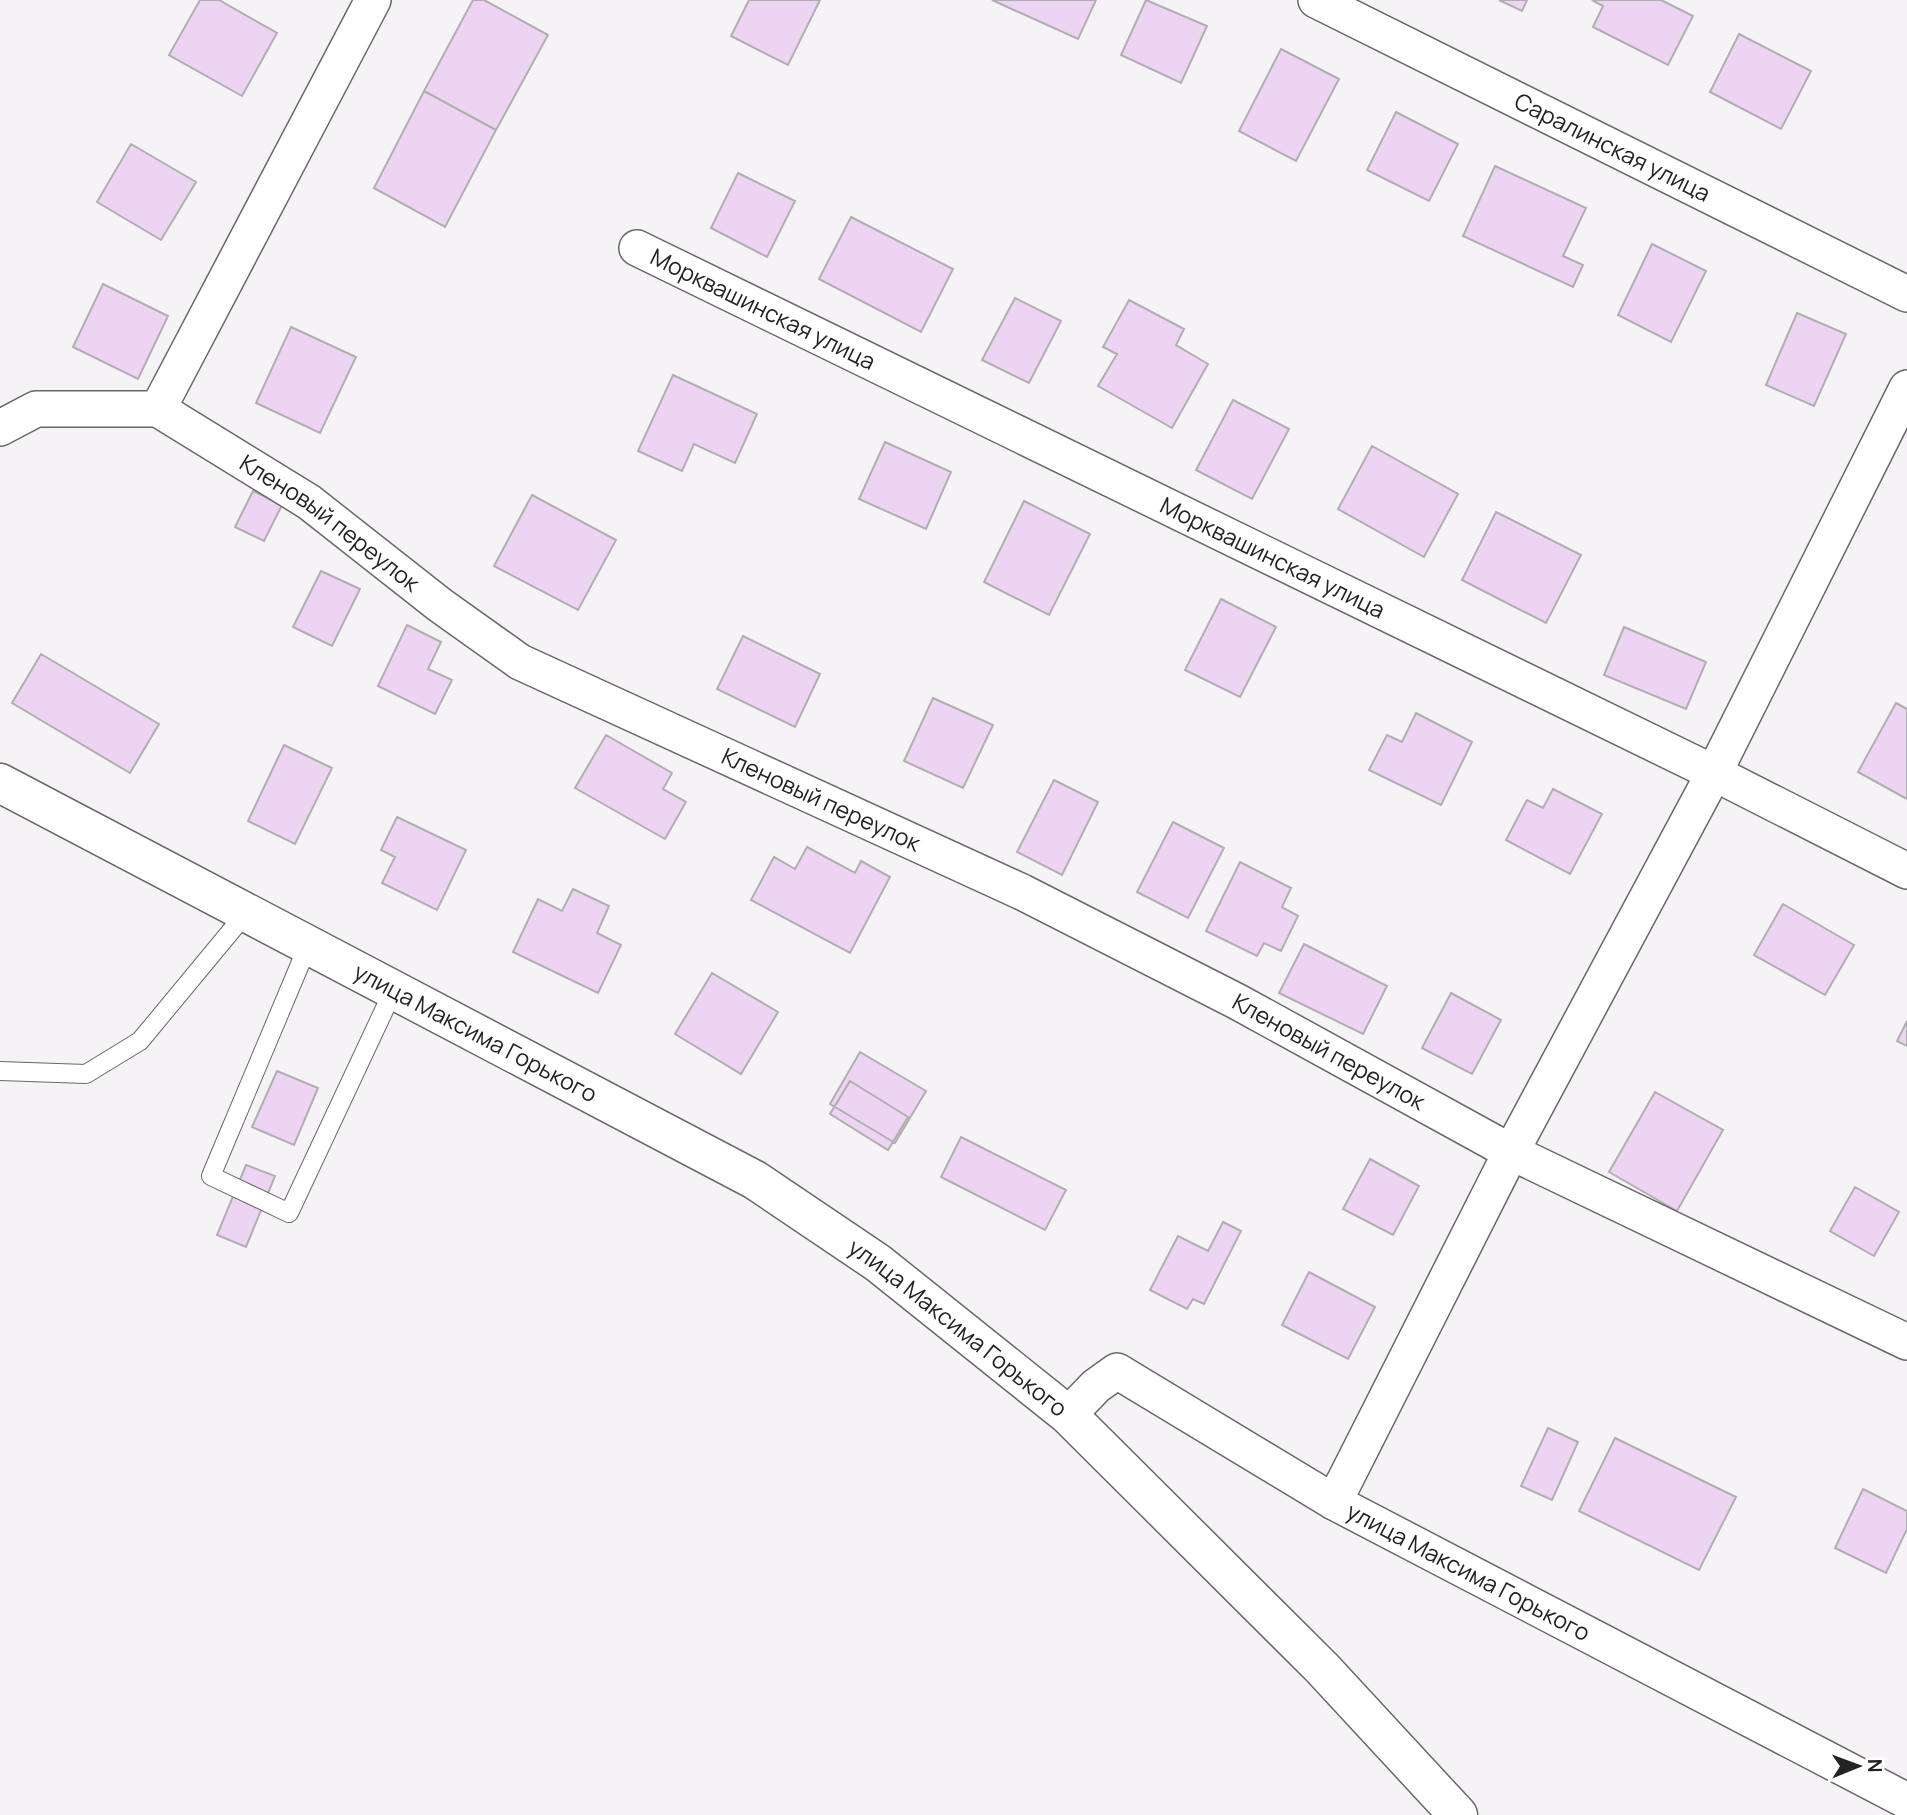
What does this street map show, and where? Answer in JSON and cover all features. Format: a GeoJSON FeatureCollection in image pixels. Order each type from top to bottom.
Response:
{"type":"FeatureCollection","features":[{"type":"Feature","properties":{"kind":"street"},"geometry":{"type":"LineString","coordinates":[[0,428],[36,409],[158,409],[373,0]]}},
{"type":"Feature","properties":{"kind":"street","name":"Саралинская улица"},"geometry":{"type":"LineString","coordinates":[[1316,0],[1907,294]]}},
{"type":"Feature","properties":{"kind":"street","name":"Морквашинская улица"},"geometry":{"type":"LineString","coordinates":[[637,248],[1714,773],[1907,871]]}},
{"type":"Feature","properties":{"kind":"street"},"geometry":{"type":"LineString","coordinates":[[1334,1502],[1511,1152],[1714,773],[1907,388]]}},
{"type":"Feature","properties":{"kind":"street","name":"Кленовый переулок"},"geometry":{"type":"LineString","coordinates":[[158,409],[309,502],[440,605],[520,662],[1022,892],[1238,1002],[1511,1152],[1907,1342]]}},
{"type":"Feature","properties":{"kind":"street","name":"улица Максима Горького"},"geometry":{"type":"LineString","coordinates":[[0,783],[246,913],[309,943],[755,1180],[878,1263],[1068,1415],[1096,1386],[1117,1371],[1334,1502],[1907,1801]]}},
{"type":"Feature","properties":{"kind":"street"},"geometry":{"type":"LineString","coordinates":[[1068,1415],[1322,1668],[1458,1815]]}},
{"type":"Feature","properties":{"kind":"lane"},"geometry":{"type":"LineString","coordinates":[[0,1071],[86,1074],[140,1041],[246,913]]}},
{"type":"Feature","properties":{"kind":"lane"},"geometry":{"type":"LineString","coordinates":[[309,943],[211,1177],[289,1213],[394,989]]}},
{"type":"Feature","properties":{"kind":"building"},"geometry":{"type":"Polygon","coordinates":[[[200,0],[219,0],[277,33],[242,96],[169,55],[200,0]]]}},
{"type":"Feature","properties":{"kind":"building"},"geometry":{"type":"Polygon","coordinates":[[[473,0],[484,0],[548,35],[496,130],[424,91],[473,0]]]}},
{"type":"Feature","properties":{"kind":"building"},"geometry":{"type":"Polygon","coordinates":[[[749,0],[820,0],[788,65],[731,36],[749,0]]]}},
{"type":"Feature","properties":{"kind":"building"},"geometry":{"type":"Polygon","coordinates":[[[992,0],[1096,0],[1078,39],[992,0]]]}},
{"type":"Feature","properties":{"kind":"building"},"geometry":{"type":"Polygon","coordinates":[[[1146,0],[1207,26],[1181,83],[1121,55],[1146,0]]]}},
{"type":"Feature","properties":{"kind":"building"},"geometry":{"type":"Polygon","coordinates":[[[1499,0],[1527,0],[1522,11],[1499,0]]]}},
{"type":"Feature","properties":{"kind":"building"},"geometry":{"type":"Polygon","coordinates":[[[1592,0],[1661,0],[1693,16],[1668,65],[1593,27],[1603,6],[1592,0]]]}},
{"type":"Feature","properties":{"kind":"building"},"geometry":{"type":"Polygon","coordinates":[[[1739,34],[1811,71],[1781,129],[1710,92],[1739,34]]]}},
{"type":"Feature","properties":{"kind":"building"},"geometry":{"type":"Polygon","coordinates":[[[1281,49],[1339,79],[1296,161],[1239,131],[1281,49]]]}},
{"type":"Feature","properties":{"kind":"building"},"geometry":{"type":"Polygon","coordinates":[[[424,91],[496,130],[445,227],[374,188],[424,91]]]}},
{"type":"Feature","properties":{"kind":"building"},"geometry":{"type":"Polygon","coordinates":[[[1396,112],[1458,144],[1429,201],[1367,170],[1396,112]]]}},
{"type":"Feature","properties":{"kind":"building"},"geometry":{"type":"Polygon","coordinates":[[[131,144],[196,182],[161,240],[97,202],[131,144]]]}},
{"type":"Feature","properties":{"kind":"building"},"geometry":{"type":"Polygon","coordinates":[[[1495,166],[1586,208],[1563,256],[1583,265],[1573,287],[1463,236],[1495,166]]]}},
{"type":"Feature","properties":{"kind":"building"},"geometry":{"type":"Polygon","coordinates":[[[738,173],[795,201],[767,257],[711,228],[738,173]]]}},
{"type":"Feature","properties":{"kind":"building"},"geometry":{"type":"Polygon","coordinates":[[[851,217],[953,269],[921,332],[819,279],[851,217]]]}},
{"type":"Feature","properties":{"kind":"building"},"geometry":{"type":"Polygon","coordinates":[[[1652,244],[1706,271],[1671,342],[1618,315],[1652,244]]]}},
{"type":"Feature","properties":{"kind":"building"},"geometry":{"type":"Polygon","coordinates":[[[103,284],[168,316],[138,379],[73,347],[103,284]]]}},
{"type":"Feature","properties":{"kind":"building"},"geometry":{"type":"Polygon","coordinates":[[[1015,298],[1061,321],[1029,383],[982,360],[1015,298]]]}},
{"type":"Feature","properties":{"kind":"building"},"geometry":{"type":"Polygon","coordinates":[[[1129,300],[1184,329],[1176,345],[1208,364],[1172,428],[1098,386],[1117,354],[1103,347],[1129,300]]]}},
{"type":"Feature","properties":{"kind":"building"},"geometry":{"type":"Polygon","coordinates":[[[1797,313],[1846,334],[1814,406],[1766,385],[1797,313]]]}},
{"type":"Feature","properties":{"kind":"building"},"geometry":{"type":"Polygon","coordinates":[[[291,327],[356,357],[320,433],[256,403],[291,327]]]}},
{"type":"Feature","properties":{"kind":"building"},"geometry":{"type":"Polygon","coordinates":[[[673,375],[757,414],[735,463],[694,444],[682,471],[638,451],[673,375]]]}},
{"type":"Feature","properties":{"kind":"building"},"geometry":{"type":"Polygon","coordinates":[[[1233,400],[1289,429],[1252,499],[1196,470],[1233,400]]]}},
{"type":"Feature","properties":{"kind":"building"},"geometry":{"type":"Polygon","coordinates":[[[885,442],[951,472],[926,529],[859,499],[885,442]]]}},
{"type":"Feature","properties":{"kind":"building"},"geometry":{"type":"Polygon","coordinates":[[[1372,446],[1458,494],[1424,557],[1338,509],[1372,446]]]}},
{"type":"Feature","properties":{"kind":"building"},"geometry":{"type":"Polygon","coordinates":[[[253,491],[282,505],[264,541],[235,527],[253,491]]]}},
{"type":"Feature","properties":{"kind":"building"},"geometry":{"type":"Polygon","coordinates":[[[532,495],[616,540],[578,610],[494,566],[532,495]]]}},
{"type":"Feature","properties":{"kind":"building"},"geometry":{"type":"Polygon","coordinates":[[[1024,501],[1090,534],[1049,615],[984,582],[1024,501]]]}},
{"type":"Feature","properties":{"kind":"building"},"geometry":{"type":"Polygon","coordinates":[[[1496,512],[1581,555],[1546,623],[1462,580],[1496,512]]]}},
{"type":"Feature","properties":{"kind":"building"},"geometry":{"type":"Polygon","coordinates":[[[321,571],[360,589],[332,646],[293,627],[321,571]]]}},
{"type":"Feature","properties":{"kind":"building"},"geometry":{"type":"Polygon","coordinates":[[[1221,599],[1276,627],[1240,697],[1185,670],[1221,599]]]}},
{"type":"Feature","properties":{"kind":"building"},"geometry":{"type":"Polygon","coordinates":[[[407,625],[441,642],[428,669],[452,680],[435,714],[378,686],[407,625]]]}},
{"type":"Feature","properties":{"kind":"building"},"geometry":{"type":"Polygon","coordinates":[[[1624,627],[1706,662],[1686,709],[1604,675],[1624,627]]]}},
{"type":"Feature","properties":{"kind":"building"},"geometry":{"type":"Polygon","coordinates":[[[743,636],[820,674],[795,727],[717,689],[743,636]]]}},
{"type":"Feature","properties":{"kind":"building"},"geometry":{"type":"Polygon","coordinates":[[[41,654],[159,724],[130,773],[12,703],[41,654]]]}},
{"type":"Feature","properties":{"kind":"building"},"geometry":{"type":"Polygon","coordinates":[[[933,698],[993,725],[963,788],[904,761],[933,698]]]}},
{"type":"Feature","properties":{"kind":"building"},"geometry":{"type":"Polygon","coordinates":[[[1896,703],[1907,709],[1907,799],[1858,772],[1896,703]]]}},
{"type":"Feature","properties":{"kind":"building"},"geometry":{"type":"Polygon","coordinates":[[[1416,713],[1472,742],[1441,805],[1369,770],[1387,735],[1402,742],[1416,713]]]}},
{"type":"Feature","properties":{"kind":"building"},"geometry":{"type":"Polygon","coordinates":[[[606,735],[672,773],[663,789],[686,802],[665,839],[575,788],[606,735]]]}},
{"type":"Feature","properties":{"kind":"building"},"geometry":{"type":"Polygon","coordinates":[[[284,745],[332,768],[295,844],[248,821],[284,745]]]}},
{"type":"Feature","properties":{"kind":"building"},"geometry":{"type":"Polygon","coordinates":[[[1054,780],[1098,802],[1062,875],[1017,852],[1054,780]]]}},
{"type":"Feature","properties":{"kind":"building"},"geometry":{"type":"Polygon","coordinates":[[[1553,789],[1602,814],[1570,874],[1506,840],[1527,800],[1543,808],[1553,789]]]}},
{"type":"Feature","properties":{"kind":"building"},"geometry":{"type":"Polygon","coordinates":[[[397,817],[466,850],[437,910],[382,883],[395,857],[381,850],[397,817]]]}},
{"type":"Feature","properties":{"kind":"building"},"geometry":{"type":"Polygon","coordinates":[[[1173,822],[1224,848],[1188,918],[1137,892],[1173,822]]]}},
{"type":"Feature","properties":{"kind":"building"},"geometry":{"type":"Polygon","coordinates":[[[807,847],[855,873],[861,861],[890,877],[850,953],[751,900],[774,857],[795,869],[807,847]]]}},
{"type":"Feature","properties":{"kind":"building"},"geometry":{"type":"Polygon","coordinates":[[[1240,862],[1291,888],[1282,907],[1298,916],[1281,951],[1264,943],[1257,956],[1206,931],[1240,862]]]}},
{"type":"Feature","properties":{"kind":"building"},"geometry":{"type":"Polygon","coordinates":[[[573,889],[609,906],[597,933],[621,945],[598,993],[513,952],[538,899],[562,911],[573,889]]]}},
{"type":"Feature","properties":{"kind":"building"},"geometry":{"type":"Polygon","coordinates":[[[1783,904],[1854,945],[1825,995],[1754,955],[1783,904]]]}},
{"type":"Feature","properties":{"kind":"building"},"geometry":{"type":"Polygon","coordinates":[[[1304,944],[1387,986],[1363,1034],[1279,993],[1304,944]]]}},
{"type":"Feature","properties":{"kind":"building"},"geometry":{"type":"Polygon","coordinates":[[[712,973],[778,1012],[741,1074],[675,1034],[712,973]]]}},
{"type":"Feature","properties":{"kind":"building"},"geometry":{"type":"Polygon","coordinates":[[[1451,993],[1501,1020],[1472,1074],[1422,1048],[1451,993]]]}},
{"type":"Feature","properties":{"kind":"building"},"geometry":{"type":"Polygon","coordinates":[[[1907,1021],[1907,1046],[1897,1041],[1907,1021]]]}},
{"type":"Feature","properties":{"kind":"building"},"geometry":{"type":"Polygon","coordinates":[[[860,1052],[926,1091],[895,1143],[830,1104],[860,1052]]]}},
{"type":"Feature","properties":{"kind":"building"},"geometry":{"type":"Polygon","coordinates":[[[277,1071],[318,1088],[294,1145],[252,1127],[277,1071]]]}},
{"type":"Feature","properties":{"kind":"building"},"geometry":{"type":"Polygon","coordinates":[[[850,1081],[908,1117],[888,1150],[830,1114],[850,1081]]]}},
{"type":"Feature","properties":{"kind":"building"},"geometry":{"type":"Polygon","coordinates":[[[1655,1092],[1723,1130],[1677,1211],[1609,1172],[1655,1092]]]}},
{"type":"Feature","properties":{"kind":"building"},"geometry":{"type":"Polygon","coordinates":[[[961,1137],[1066,1190],[1045,1230],[941,1177],[961,1137]]]}},
{"type":"Feature","properties":{"kind":"building"},"geometry":{"type":"Polygon","coordinates":[[[1370,1159],[1419,1186],[1393,1235],[1343,1209],[1370,1159]]]}},
{"type":"Feature","properties":{"kind":"building"},"geometry":{"type":"Polygon","coordinates":[[[246,1165],[275,1176],[246,1247],[217,1235],[246,1165]]]}},
{"type":"Feature","properties":{"kind":"building"},"geometry":{"type":"Polygon","coordinates":[[[1855,1187],[1899,1212],[1874,1256],[1830,1231],[1855,1187]]]}},
{"type":"Feature","properties":{"kind":"building"},"geometry":{"type":"Polygon","coordinates":[[[1223,1222],[1241,1231],[1204,1304],[1193,1299],[1187,1309],[1150,1290],[1178,1236],[1208,1251],[1223,1222]]]}},
{"type":"Feature","properties":{"kind":"building"},"geometry":{"type":"Polygon","coordinates":[[[1309,1272],[1375,1307],[1348,1359],[1282,1325],[1309,1272]]]}},
{"type":"Feature","properties":{"kind":"building"},"geometry":{"type":"Polygon","coordinates":[[[1548,1428],[1578,1442],[1552,1500],[1521,1486],[1548,1428]]]}},
{"type":"Feature","properties":{"kind":"building"},"geometry":{"type":"Polygon","coordinates":[[[1615,1438],[1736,1497],[1699,1570],[1579,1511],[1615,1438]]]}},
{"type":"Feature","properties":{"kind":"building"},"geometry":{"type":"Polygon","coordinates":[[[1863,1489],[1907,1511],[1907,1529],[1886,1573],[1835,1548],[1863,1489]]]}}]}
